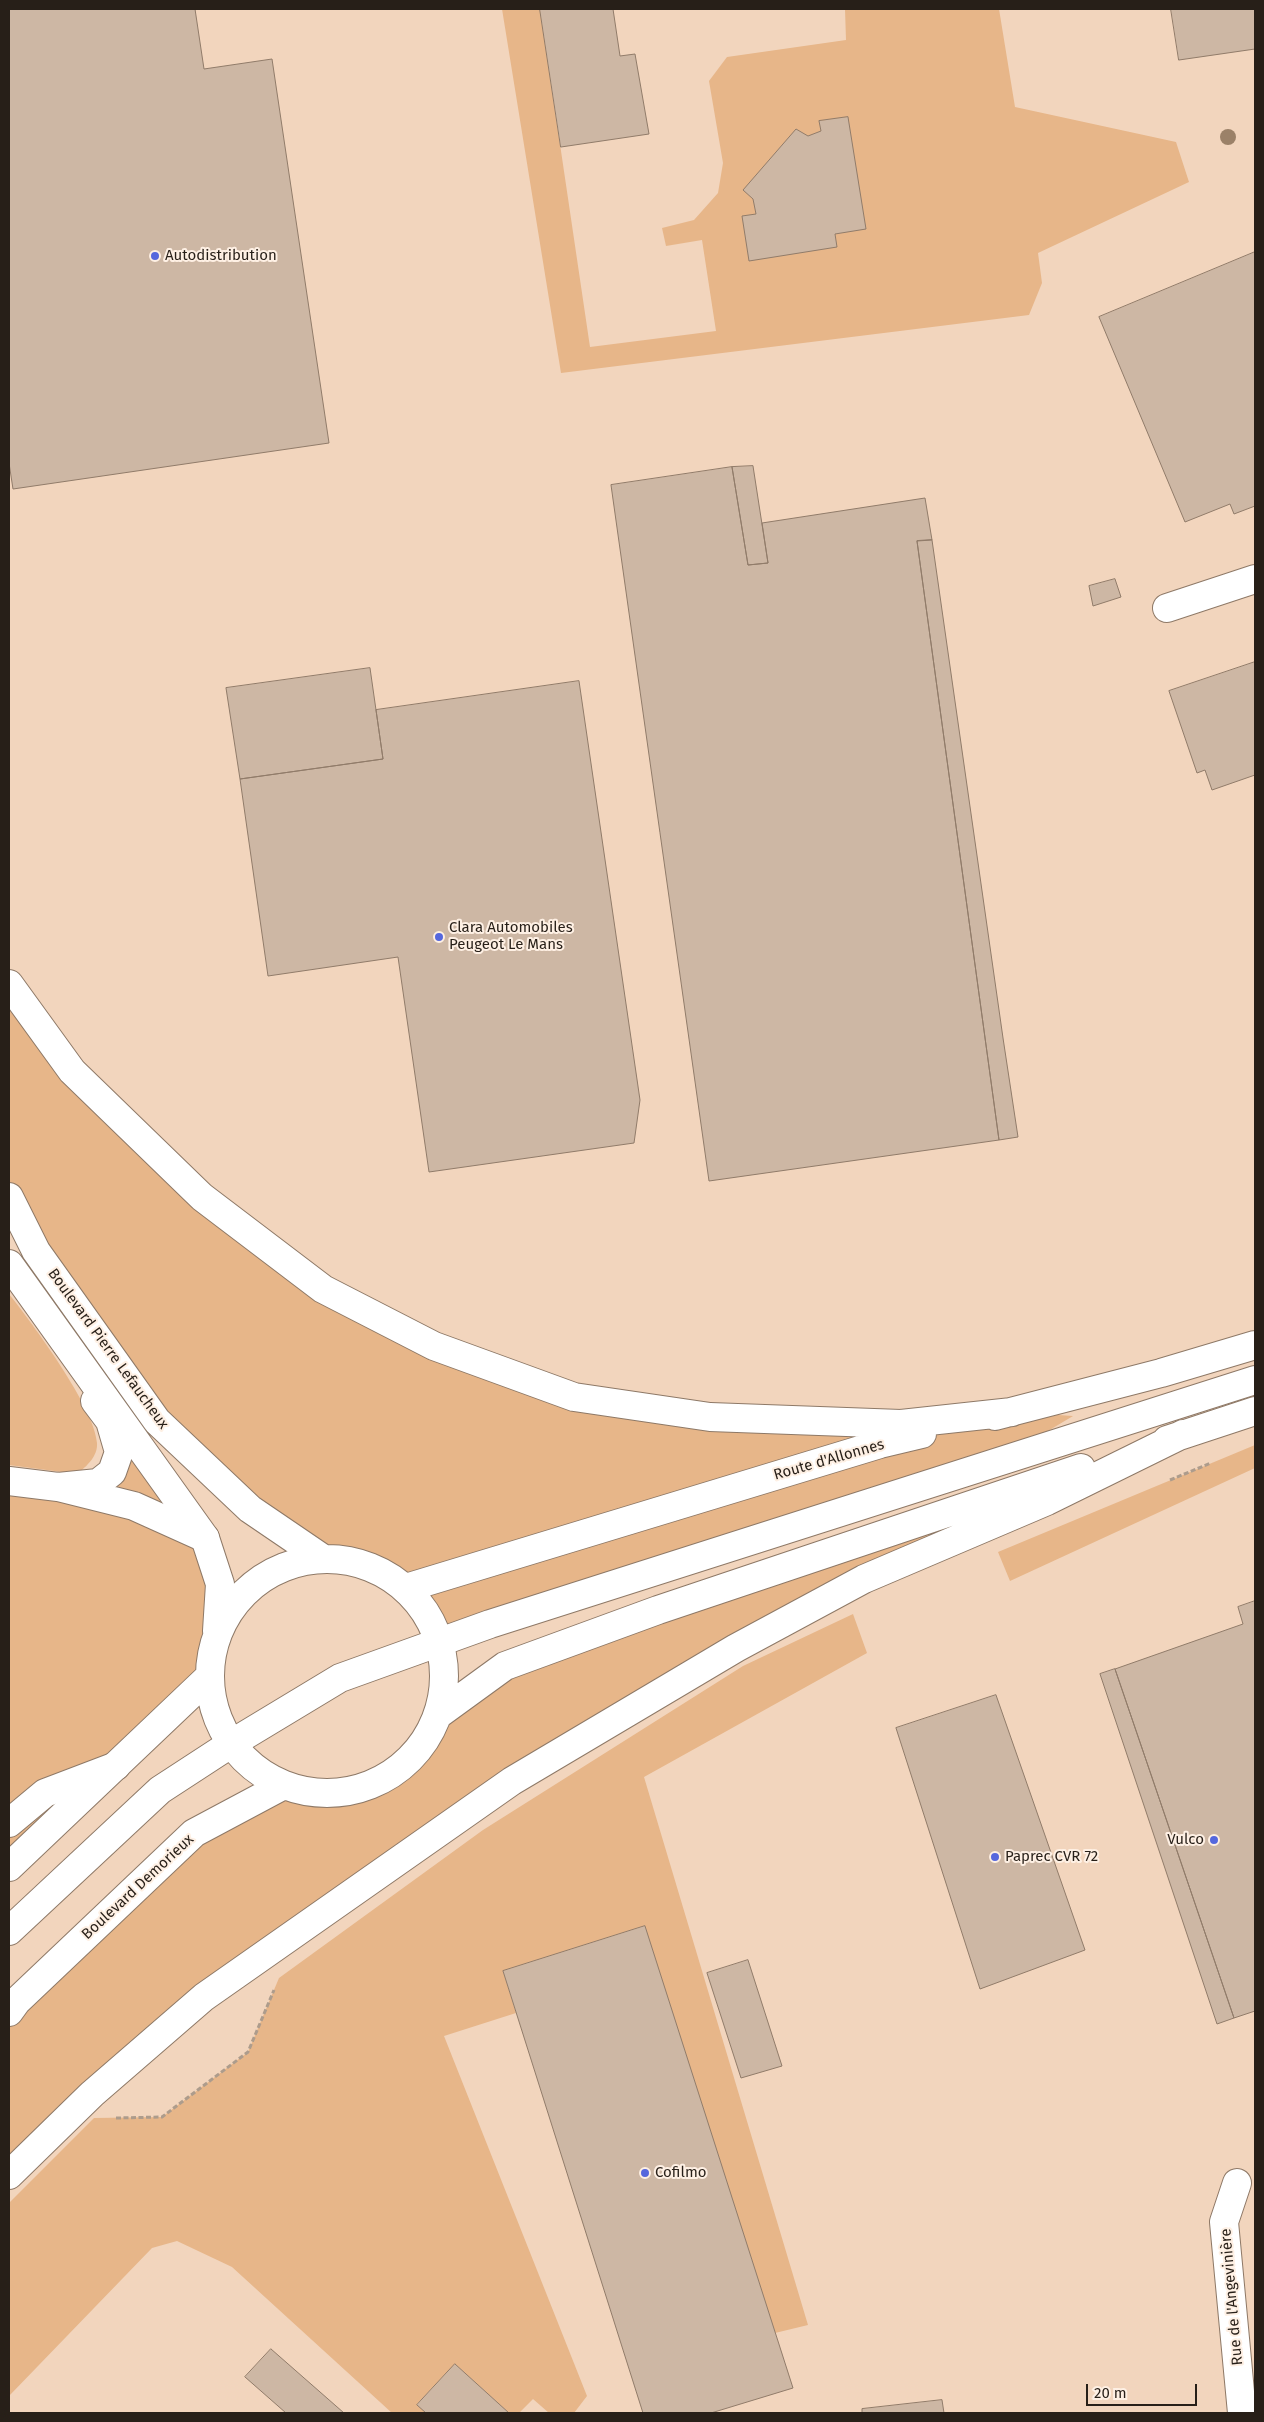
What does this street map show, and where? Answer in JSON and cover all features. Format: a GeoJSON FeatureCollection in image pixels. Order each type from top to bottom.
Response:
{"type":"FeatureCollection","features":[{"type":"Feature","properties":{"kind":"main road"},"geometry":{"type":"LineString","coordinates":[[1167,608],[1255,579]]}},
{"type":"Feature","properties":{"kind":"main road"},"geometry":{"type":"LineString","coordinates":[[9,984],[72,1071],[202,1197],[323,1288],[434,1346],[574,1397],[710,1417],[902,1424],[1012,1412]]}},
{"type":"Feature","properties":{"kind":"main road","name":"Boulevard Pierre Lefaucheux"},"geometry":{"type":"LineString","coordinates":[[9,1197],[36,1250],[157,1421],[250,1509],[322,1558]]}},
{"type":"Feature","properties":{"kind":"main road","name":"Boulevard Pierre Lefaucheux"},"geometry":{"type":"LineString","coordinates":[[9,1264],[31,1292],[205,1538],[220,1584],[217,1632],[209,1677]]}},
{"type":"Feature","properties":{"kind":"main road"},"geometry":{"type":"LineString","coordinates":[[31,1292],[60,1350],[110,1421],[119,1452],[112,1472],[98,1483],[58,1487]]}},
{"type":"Feature","properties":{"kind":"main road","name":"Route d'Allonnes"},"geometry":{"type":"LineString","coordinates":[[406,1588],[880,1444],[1161,1373],[1255,1345]]}},
{"type":"Feature","properties":{"kind":"main road"},"geometry":{"type":"LineString","coordinates":[[9,1931],[160,1790],[229,1745],[340,1678],[440,1640],[1255,1380]]}},
{"type":"Feature","properties":{"kind":"main road"},"geometry":{"type":"LineString","coordinates":[[439,1714],[505,1666],[658,1610],[1255,1411]]}},
{"type":"Feature","properties":{"kind":"main road"},"geometry":{"type":"LineString","coordinates":[[9,2175],[92,2094],[204,1997],[512,1781],[736,1648],[864,1579],[1047,1501],[1183,1434]]}},
{"type":"Feature","properties":{"kind":"main road"},"geometry":{"type":"LineString","coordinates":[[9,1481],[58,1487],[134,1506],[205,1538]]}},
{"type":"Feature","properties":{"kind":"main road"},"geometry":{"type":"LineString","coordinates":[[209,1677],[216,1716],[229,1745],[254,1768],[284,1785],[306,1792],[330,1794],[354,1791],[377,1783],[402,1769],[429,1734],[439,1714],[445,1677],[445,1659],[440,1640],[426,1612],[406,1588],[367,1564],[345,1559],[322,1558],[302,1560],[278,1569],[242,1595],[217,1632]]}},
{"type":"Feature","properties":{"kind":"main road"},"geometry":{"type":"LineString","coordinates":[[9,1867],[209,1677]]}},
{"type":"Feature","properties":{"kind":"main road"},"geometry":{"type":"LineString","coordinates":[[9,1823],[45,1793],[116,1766]]}},
{"type":"Feature","properties":{"kind":"main road","name":"Boulevard Demorieux"},"geometry":{"type":"LineString","coordinates":[[9,2012],[17,2001],[194,1833],[284,1785]]}},
{"type":"Feature","properties":{"kind":"main road","name":"Rue de l'Angevinière"},"geometry":{"type":"LineString","coordinates":[[1237,2183],[1224,2222],[1242,2413]]}},
{"type":"Feature","properties":{"kind":"path"},"geometry":{"type":"LineString","coordinates":[[1164,1483],[1218,1460]]}},
{"type":"Feature","properties":{"kind":"path"},"geometry":{"type":"LineString","coordinates":[[114,2118],[162,2117],[248,2052],[275,1986]]}},
{"type":"Feature","properties":{"kind":"shaded area"},"geometry":{"type":"Polygon","coordinates":[[[9,9],[1255,9],[1255,2413],[9,2413],[9,9]]]}},
{"type":"Feature","properties":{"kind":"shaded area"},"geometry":{"type":"Polygon","coordinates":[[[502,9],[540,9],[590,347],[716,331],[702,240],[666,246],[662,228],[694,220],[718,193],[723,163],[709,81],[727,57],[846,40],[845,9],[999,9],[1015,107],[1176,142],[1189,182],[1038,253],[1042,283],[1029,315],[561,373],[502,9]]]}},
{"type":"Feature","properties":{"kind":"shaded area"},"geometry":{"type":"Polygon","coordinates":[[[9,984],[72,1071],[323,1289],[574,1397],[710,1417],[1012,1412],[1073,1416],[996,1462],[440,1640],[428,1616],[407,1589],[381,1572],[352,1562],[322,1558],[157,1421],[9,1197],[9,984]]]}},
{"type":"Feature","properties":{"kind":"shaded area"},"geometry":{"type":"Polygon","coordinates":[[[9,1294],[61,1366],[86,1409],[94,1428],[97,1443],[96,1452],[88,1464],[77,1474],[9,1465],[9,1294]]]}},
{"type":"Feature","properties":{"kind":"shaded area"},"geometry":{"type":"Polygon","coordinates":[[[110,1421],[205,1538],[217,1632],[209,1677],[9,1867],[9,1481],[112,1472],[110,1421]]]}},
{"type":"Feature","properties":{"kind":"shaded area"},"geometry":{"type":"Polygon","coordinates":[[[1183,1434],[736,1648],[204,1997],[9,2175],[9,2012],[194,1833],[284,1785],[306,1792],[330,1794],[354,1791],[377,1783],[402,1769],[415,1755],[439,1714],[505,1666],[1183,1434]]]}},
{"type":"Feature","properties":{"kind":"shaded area"},"geometry":{"type":"Polygon","coordinates":[[[1255,1445],[1255,1468],[1010,1581],[998,1552],[1255,1445]]]}},
{"type":"Feature","properties":{"kind":"shaded area"},"geometry":{"type":"Polygon","coordinates":[[[853,1614],[867,1653],[644,1777],[808,2325],[775,2333],[644,1926],[503,1971],[516,2013],[444,2036],[587,2396],[574,2413],[549,2413],[533,2399],[519,2413],[509,2413],[455,2364],[417,2404],[426,2413],[392,2413],[232,2267],[177,2241],[152,2248],[9,2396],[9,2203],[94,2118],[162,2117],[248,2052],[279,1978],[483,1830],[743,1666],[853,1614]]]}},
{"type":"Feature","properties":{"kind":"building","name":"Autodistribution"},"geometry":{"type":"Polygon","coordinates":[[[9,9],[195,9],[204,69],[272,59],[329,443],[13,489],[9,463],[9,9]]]}},
{"type":"Feature","properties":{"kind":"building"},"geometry":{"type":"Polygon","coordinates":[[[540,9],[613,9],[620,56],[635,54],[649,134],[561,147],[540,9]]]}},
{"type":"Feature","properties":{"kind":"building"},"geometry":{"type":"Polygon","coordinates":[[[1171,9],[1255,9],[1255,49],[1179,60],[1171,9]]]}},
{"type":"Feature","properties":{"kind":"building"},"geometry":{"type":"Polygon","coordinates":[[[848,117],[866,229],[835,234],[837,247],[749,261],[742,216],[756,214],[753,199],[743,190],[796,129],[808,136],[821,131],[819,121],[848,117]]]}},
{"type":"Feature","properties":{"kind":"building"},"geometry":{"type":"Polygon","coordinates":[[[1255,252],[1255,506],[1234,514],[1230,504],[1185,522],[1099,317],[1255,252]]]}},
{"type":"Feature","properties":{"kind":"building"},"geometry":{"type":"Polygon","coordinates":[[[753,466],[768,563],[748,565],[732,467],[753,466]]]}},
{"type":"Feature","properties":{"kind":"building"},"geometry":{"type":"Polygon","coordinates":[[[732,467],[748,565],[768,563],[762,523],[925,498],[932,540],[917,541],[999,1140],[709,1181],[611,485],[732,467]]]}},
{"type":"Feature","properties":{"kind":"building"},"geometry":{"type":"Polygon","coordinates":[[[932,540],[1018,1137],[999,1140],[917,541],[932,540]]]}},
{"type":"Feature","properties":{"kind":"building"},"geometry":{"type":"Polygon","coordinates":[[[1115,579],[1121,597],[1093,606],[1089,586],[1115,579]]]}},
{"type":"Feature","properties":{"kind":"building"},"geometry":{"type":"Polygon","coordinates":[[[1255,662],[1255,775],[1212,790],[1205,770],[1197,773],[1169,691],[1255,662]]]}},
{"type":"Feature","properties":{"kind":"building"},"geometry":{"type":"Polygon","coordinates":[[[370,668],[383,759],[240,779],[226,688],[370,668]]]}},
{"type":"Feature","properties":{"kind":"building","name":"Clara Automobiles Peugeot Le Mans"},"geometry":{"type":"Polygon","coordinates":[[[579,681],[640,1100],[634,1143],[429,1172],[398,957],[268,976],[240,779],[383,759],[376,710],[579,681]]]}},
{"type":"Feature","properties":{"kind":"building","name":"Vulco"},"geometry":{"type":"Polygon","coordinates":[[[1255,1601],[1255,2011],[1234,2018],[1115,1669],[1243,1624],[1238,1607],[1255,1601]]]}},
{"type":"Feature","properties":{"kind":"building"},"geometry":{"type":"Polygon","coordinates":[[[1115,1669],[1234,2018],[1217,2024],[1100,1674],[1115,1669]]]}},
{"type":"Feature","properties":{"kind":"building","name":"Paprec CVR 72"},"geometry":{"type":"Polygon","coordinates":[[[996,1695],[1085,1950],[980,1989],[896,1728],[996,1695]]]}},
{"type":"Feature","properties":{"kind":"building","name":"Cofilmo"},"geometry":{"type":"Polygon","coordinates":[[[645,1926],[793,2388],[711,2413],[643,2413],[503,1971],[645,1926]]]}},
{"type":"Feature","properties":{"kind":"building"},"geometry":{"type":"Polygon","coordinates":[[[748,1960],[782,2066],[741,2078],[707,1973],[748,1960]]]}},
{"type":"Feature","properties":{"kind":"building"},"geometry":{"type":"Polygon","coordinates":[[[271,2349],[344,2413],[286,2413],[245,2377],[271,2349]]]}},
{"type":"Feature","properties":{"kind":"building"},"geometry":{"type":"Polygon","coordinates":[[[455,2364],[509,2413],[426,2413],[417,2405],[455,2364]]]}},
{"type":"Feature","properties":{"kind":"building"},"geometry":{"type":"Polygon","coordinates":[[[942,2400],[944,2413],[862,2413],[862,2409],[942,2400]]]}},
{"type":"Feature","properties":{"kind":"place","name":"Autodistribution"},"geometry":{"type":"Point","coordinates":[155,256]}},
{"type":"Feature","properties":{"kind":"place","name":"Clara Automobiles Peugeot Le Mans"},"geometry":{"type":"Point","coordinates":[439,937]}},
{"type":"Feature","properties":{"kind":"place","name":"Vulco"},"geometry":{"type":"Point","coordinates":[1214,1840]}},
{"type":"Feature","properties":{"kind":"place","name":"Paprec CVR 72"},"geometry":{"type":"Point","coordinates":[995,1857]}},
{"type":"Feature","properties":{"kind":"place","name":"Cofilmo"},"geometry":{"type":"Point","coordinates":[645,2173]}}]}
